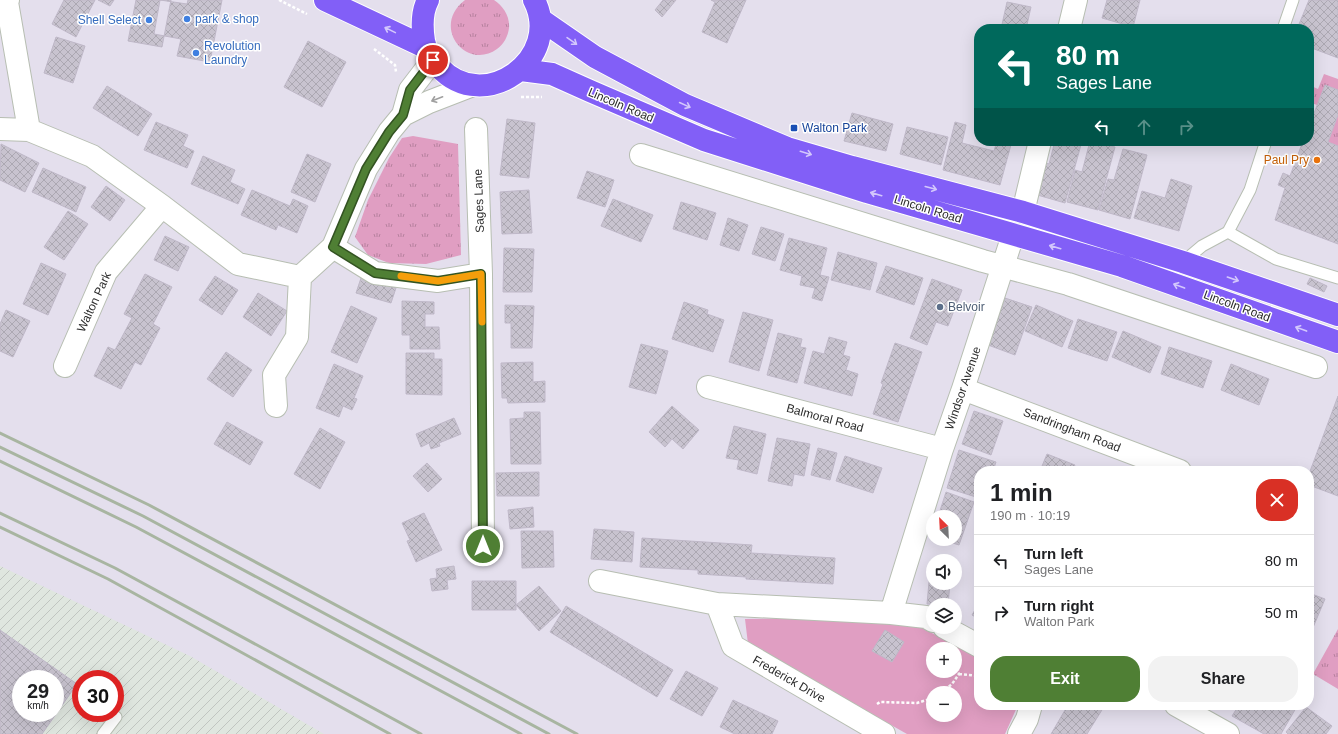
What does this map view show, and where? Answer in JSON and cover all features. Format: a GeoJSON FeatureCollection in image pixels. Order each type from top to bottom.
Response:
{"type":"FeatureCollection","features":[{"type":"Feature","properties":{"kind":"highway"},"geometry":{"type":"LineString","coordinates":[[325,0],[429,54],[444,72],[454,80],[473,85],[489,85],[504,81],[521,70],[533,56],[540,38],[537,9]]}},
{"type":"Feature","properties":{"kind":"highway"},"geometry":{"type":"LineString","coordinates":[[428,0],[423,16],[422,30],[429,54]]}},
{"type":"Feature","properties":{"kind":"highway","name":"Lincoln Road"},"geometry":{"type":"LineString","coordinates":[[537,9],[595,57],[685,105],[787,148],[852,167],[1023,212],[1182,262],[1338,315]]}},
{"type":"Feature","properties":{"kind":"highway","name":"Lincoln Road"},"geometry":{"type":"LineString","coordinates":[[521,70],[552,74],[590,92],[704,140],[867,192],[1122,266],[1338,342]]}},
{"type":"Feature","properties":{"kind":"street"},"geometry":{"type":"LineString","coordinates":[[8,0],[7,2],[29,130]]}},
{"type":"Feature","properties":{"kind":"street"},"geometry":{"type":"LineString","coordinates":[[1070,24],[1076,0]]}},
{"type":"Feature","properties":{"kind":"street"},"geometry":{"type":"LineString","coordinates":[[276,406],[274,375],[297,337],[300,277],[333,247],[366,169],[389,132],[403,115],[410,90],[429,54]]}},
{"type":"Feature","properties":{"kind":"street"},"geometry":{"type":"LineString","coordinates":[[403,115],[429,102],[473,85]]}},
{"type":"Feature","properties":{"kind":"street"},"geometry":{"type":"LineString","coordinates":[[0,129],[29,130],[92,156],[162,206],[238,264],[300,277]]}},
{"type":"Feature","properties":{"kind":"street","name":"Sages Lane"},"geometry":{"type":"LineString","coordinates":[[476,129],[481,274],[483,546]]}},
{"type":"Feature","properties":{"kind":"street"},"geometry":{"type":"LineString","coordinates":[[1023,212],[1039,146]]}},
{"type":"Feature","properties":{"kind":"street"},"geometry":{"type":"LineString","coordinates":[[641,155],[983,261],[1068,284],[1316,367]]}},
{"type":"Feature","properties":{"kind":"street","name":"Walton Park"},"geometry":{"type":"LineString","coordinates":[[65,366],[106,272],[162,206]]}},
{"type":"Feature","properties":{"kind":"street","name":"Windsor Avenue"},"geometry":{"type":"LineString","coordinates":[[891,613],[912,541],[1013,235]]}},
{"type":"Feature","properties":{"kind":"street"},"geometry":{"type":"LineString","coordinates":[[333,247],[375,273],[438,281],[481,274]]}},
{"type":"Feature","properties":{"kind":"street","name":"Balmoral Road"},"geometry":{"type":"LineString","coordinates":[[708,387],[942,449]]}},
{"type":"Feature","properties":{"kind":"street","name":"Sandringham Road"},"geometry":{"type":"LineString","coordinates":[[963,389],[1167,466]]}},
{"type":"Feature","properties":{"kind":"street"},"geometry":{"type":"LineString","coordinates":[[600,581],[717,604],[891,613],[926,617]]}},
{"type":"Feature","properties":{"kind":"street","name":"Frederick Drive"},"geometry":{"type":"LineString","coordinates":[[717,604],[733,646],[884,734]]}},
{"type":"Feature","properties":{"kind":"street"},"geometry":{"type":"LineString","coordinates":[[957,634],[974,643]]}},
{"type":"Feature","properties":{"kind":"street"},"geometry":{"type":"LineString","coordinates":[[1019,734],[1029,710]]}},
{"type":"Feature","properties":{"kind":"street"},"geometry":{"type":"LineString","coordinates":[[1185,710],[1228,734]]}},
{"type":"Feature","properties":{"kind":"lane"},"geometry":{"type":"LineString","coordinates":[[1285,24],[1293,0]]}},
{"type":"Feature","properties":{"kind":"lane"},"geometry":{"type":"LineString","coordinates":[[1182,262],[1202,246],[1228,232],[1250,190],[1264,146]]}},
{"type":"Feature","properties":{"kind":"lane"},"geometry":{"type":"LineString","coordinates":[[1228,232],[1276,258],[1338,278]]}},
{"type":"Feature","properties":{"kind":"lane"},"geometry":{"type":"LineString","coordinates":[[103,734],[112,722]]}},
{"type":"Feature","properties":{"kind":"path"},"geometry":{"type":"LineString","coordinates":[[279,0],[295,8]]}},
{"type":"Feature","properties":{"kind":"path"},"geometry":{"type":"LineString","coordinates":[[519,97],[545,97]]}},
{"type":"Feature","properties":{"kind":"path"},"geometry":{"type":"LineString","coordinates":[[962,674],[974,676]]}},
{"type":"Feature","properties":{"kind":"path"},"geometry":{"type":"LineString","coordinates":[[950,686],[956,678]]}},
{"type":"Feature","properties":{"kind":"path"},"geometry":{"type":"LineString","coordinates":[[861,720],[880,702],[917,703],[926,700]]}},
{"type":"Feature","properties":{"kind":"shaded area"},"geometry":{"type":"Polygon","coordinates":[[[0,566],[190,656],[324,734],[0,734],[0,566]]]}},
{"type":"Feature","properties":{"kind":"green space"},"geometry":{"type":"Polygon","coordinates":[[[465,0],[494,0],[505,12],[508,19],[509,28],[507,37],[497,49],[486,54],[474,54],[464,50],[457,43],[452,33],[451,22],[455,11],[465,0]]]}},
{"type":"Feature","properties":{"kind":"green space"},"geometry":{"type":"Polygon","coordinates":[[[1324,74],[1338,79],[1338,90],[1325,85],[1317,105],[1314,104],[1314,87],[1318,89],[1324,74]]]}},
{"type":"Feature","properties":{"kind":"green space"},"geometry":{"type":"Polygon","coordinates":[[[1338,115],[1338,146],[1328,142],[1338,115]]]}},
{"type":"Feature","properties":{"kind":"green space"},"geometry":{"type":"Polygon","coordinates":[[[413,136],[458,144],[461,255],[426,264],[389,263],[368,255],[355,237],[368,200],[389,158],[402,138],[413,136]]]}},
{"type":"Feature","properties":{"kind":"green space"},"geometry":{"type":"Polygon","coordinates":[[[820,618],[920,627],[926,630],[926,634],[934,634],[950,642],[926,642],[926,678],[962,678],[962,648],[974,654],[974,710],[1016,710],[1005,734],[907,734],[748,644],[745,619],[820,618]]]}},
{"type":"Feature","properties":{"kind":"green space"},"geometry":{"type":"Polygon","coordinates":[[[1338,629],[1338,689],[1314,675],[1338,629]]]}},
{"type":"Feature","properties":{"kind":"building"},"geometry":{"type":"Polygon","coordinates":[[[64,0],[95,0],[76,37],[52,24],[64,0]]]}},
{"type":"Feature","properties":{"kind":"building"},"geometry":{"type":"Polygon","coordinates":[[[98,0],[114,0],[110,6],[98,0]]]}},
{"type":"Feature","properties":{"kind":"building","name":"Shell Select"},"geometry":{"type":"Polygon","coordinates":[[[136,0],[171,0],[162,47],[128,41],[136,0]]]}},
{"type":"Feature","properties":{"kind":"building","name":"park & shop"},"geometry":{"type":"Polygon","coordinates":[[[160,0],[187,4],[188,0],[222,0],[210,62],[177,56],[181,39],[154,34],[160,0]]]}},
{"type":"Feature","properties":{"kind":"building"},"geometry":{"type":"Polygon","coordinates":[[[663,0],[676,0],[662,17],[655,10],[663,0]]]}},
{"type":"Feature","properties":{"kind":"building"},"geometry":{"type":"Polygon","coordinates":[[[711,0],[746,0],[727,43],[702,32],[715,2],[711,0]]]}},
{"type":"Feature","properties":{"kind":"building"},"geometry":{"type":"Polygon","coordinates":[[[1107,0],[1140,0],[1134,24],[1123,24],[1102,18],[1107,0]]]}},
{"type":"Feature","properties":{"kind":"building"},"geometry":{"type":"Polygon","coordinates":[[[1309,0],[1338,0],[1338,58],[1314,49],[1314,24],[1299,24],[1309,0]]]}},
{"type":"Feature","properties":{"kind":"building"},"geometry":{"type":"Polygon","coordinates":[[[1007,2],[1031,7],[1027,24],[1002,24],[1007,2]]]}},
{"type":"Feature","properties":{"kind":"building"},"geometry":{"type":"Polygon","coordinates":[[[56,37],[85,46],[73,83],[44,73],[56,37]]]}},
{"type":"Feature","properties":{"kind":"building"},"geometry":{"type":"Polygon","coordinates":[[[308,41],[346,62],[322,107],[284,87],[308,41]]]}},
{"type":"Feature","properties":{"kind":"building","name":"Paul Pry"},"geometry":{"type":"Polygon","coordinates":[[[1325,85],[1338,90],[1338,115],[1328,142],[1338,146],[1338,244],[1275,220],[1285,188],[1278,185],[1283,173],[1290,176],[1301,146],[1314,146],[1314,113],[1325,85]]]}},
{"type":"Feature","properties":{"kind":"building"},"geometry":{"type":"Polygon","coordinates":[[[107,86],[152,114],[138,136],[93,108],[107,86]]]}},
{"type":"Feature","properties":{"kind":"building"},"geometry":{"type":"Polygon","coordinates":[[[852,113],[893,124],[886,151],[844,141],[852,113]]]}},
{"type":"Feature","properties":{"kind":"building"},"geometry":{"type":"Polygon","coordinates":[[[507,119],[535,123],[529,178],[500,175],[507,119]]]}},
{"type":"Feature","properties":{"kind":"building"},"geometry":{"type":"Polygon","coordinates":[[[156,122],[188,135],[183,146],[194,151],[187,168],[144,150],[156,122]]]}},
{"type":"Feature","properties":{"kind":"building"},"geometry":{"type":"Polygon","coordinates":[[[955,122],[966,125],[962,143],[994,151],[996,146],[1011,146],[1000,185],[943,170],[955,122]]]}},
{"type":"Feature","properties":{"kind":"building"},"geometry":{"type":"Polygon","coordinates":[[[907,127],[948,137],[941,165],[900,154],[907,127]]]}},
{"type":"Feature","properties":{"kind":"building"},"geometry":{"type":"Polygon","coordinates":[[[1,144],[39,163],[25,192],[0,180],[1,144]]]}},
{"type":"Feature","properties":{"kind":"building"},"geometry":{"type":"Polygon","coordinates":[[[1054,146],[1081,146],[1065,203],[1034,194],[1043,162],[1049,164],[1054,146]]]}},
{"type":"Feature","properties":{"kind":"building"},"geometry":{"type":"Polygon","coordinates":[[[1089,146],[1115,147],[1098,210],[1067,202],[1075,170],[1082,172],[1089,146]]]}},
{"type":"Feature","properties":{"kind":"building"},"geometry":{"type":"Polygon","coordinates":[[[1123,149],[1147,155],[1130,219],[1099,210],[1108,179],[1114,180],[1123,149]]]}},
{"type":"Feature","properties":{"kind":"building"},"geometry":{"type":"Polygon","coordinates":[[[307,154],[331,164],[315,202],[291,192],[307,154]]]}},
{"type":"Feature","properties":{"kind":"building"},"geometry":{"type":"Polygon","coordinates":[[[203,156],[235,170],[230,182],[245,189],[238,204],[191,184],[203,156]]]}},
{"type":"Feature","properties":{"kind":"building"},"geometry":{"type":"Polygon","coordinates":[[[43,168],[86,187],[76,212],[32,192],[43,168]]]}},
{"type":"Feature","properties":{"kind":"building"},"geometry":{"type":"Polygon","coordinates":[[[587,171],[614,180],[605,207],[577,198],[587,171]]]}},
{"type":"Feature","properties":{"kind":"building"},"geometry":{"type":"Polygon","coordinates":[[[1171,179],[1192,186],[1179,231],[1134,218],[1142,191],[1165,198],[1171,179]]]}},
{"type":"Feature","properties":{"kind":"building"},"geometry":{"type":"Polygon","coordinates":[[[106,186],[125,200],[110,221],[91,207],[106,186]]]}},
{"type":"Feature","properties":{"kind":"building"},"geometry":{"type":"Polygon","coordinates":[[[252,190],[290,206],[293,199],[308,206],[297,233],[278,225],[276,230],[241,215],[252,190]]]}},
{"type":"Feature","properties":{"kind":"building"},"geometry":{"type":"Polygon","coordinates":[[[529,190],[532,233],[502,234],[500,192],[529,190]]]}},
{"type":"Feature","properties":{"kind":"building"},"geometry":{"type":"Polygon","coordinates":[[[613,199],[653,215],[641,242],[601,226],[613,199]]]}},
{"type":"Feature","properties":{"kind":"building"},"geometry":{"type":"Polygon","coordinates":[[[681,202],[716,213],[707,240],[673,229],[681,202]]]}},
{"type":"Feature","properties":{"kind":"building"},"geometry":{"type":"Polygon","coordinates":[[[68,211],[88,224],[64,260],[44,247],[68,211]]]}},
{"type":"Feature","properties":{"kind":"building"},"geometry":{"type":"Polygon","coordinates":[[[728,218],[748,225],[739,251],[720,245],[728,218]]]}},
{"type":"Feature","properties":{"kind":"building"},"geometry":{"type":"Polygon","coordinates":[[[761,227],[784,234],[775,261],[752,254],[761,227]]]}},
{"type":"Feature","properties":{"kind":"building"},"geometry":{"type":"Polygon","coordinates":[[[165,236],[189,247],[178,271],[154,260],[165,236]]]}},
{"type":"Feature","properties":{"kind":"building"},"geometry":{"type":"Polygon","coordinates":[[[789,238],[827,248],[820,275],[829,277],[822,301],[812,298],[815,288],[800,285],[802,276],[780,270],[789,238]]]}},
{"type":"Feature","properties":{"kind":"building"},"geometry":{"type":"Polygon","coordinates":[[[504,248],[534,249],[532,292],[503,292],[504,248]]]}},
{"type":"Feature","properties":{"kind":"building"},"geometry":{"type":"Polygon","coordinates":[[[838,252],[877,263],[870,290],[831,280],[838,252]]]}},
{"type":"Feature","properties":{"kind":"building"},"geometry":{"type":"Polygon","coordinates":[[[41,263],[66,274],[48,315],[23,304],[41,263]]]}},
{"type":"Feature","properties":{"kind":"building"},"geometry":{"type":"Polygon","coordinates":[[[886,266],[923,278],[914,305],[876,292],[886,266]]]}},
{"type":"Feature","properties":{"kind":"building"},"geometry":{"type":"Polygon","coordinates":[[[145,274],[172,287],[153,324],[160,328],[141,365],[135,362],[121,389],[94,376],[108,347],[115,350],[132,318],[124,314],[145,274]]]}},
{"type":"Feature","properties":{"kind":"building"},"geometry":{"type":"Polygon","coordinates":[[[215,276],[238,290],[222,315],[199,300],[215,276]]]}},
{"type":"Feature","properties":{"kind":"building"},"geometry":{"type":"Polygon","coordinates":[[[361,278],[396,288],[391,303],[356,293],[361,278]]]}},
{"type":"Feature","properties":{"kind":"building"},"geometry":{"type":"Polygon","coordinates":[[[1310,278],[1327,286],[1324,292],[1307,284],[1310,278]]]}},
{"type":"Feature","properties":{"kind":"building"},"geometry":{"type":"Polygon","coordinates":[[[932,279],[962,290],[948,326],[936,322],[927,345],[910,338],[932,279]]]}},
{"type":"Feature","properties":{"kind":"building"},"geometry":{"type":"Polygon","coordinates":[[[258,293],[287,311],[271,336],[243,317],[258,293]]]}},
{"type":"Feature","properties":{"kind":"building"},"geometry":{"type":"Polygon","coordinates":[[[1005,298],[1032,307],[1015,355],[988,345],[1005,298]]]}},
{"type":"Feature","properties":{"kind":"building"},"geometry":{"type":"Polygon","coordinates":[[[402,301],[434,302],[434,314],[425,314],[425,327],[439,327],[440,349],[410,349],[410,335],[402,335],[402,301]]]}},
{"type":"Feature","properties":{"kind":"building"},"geometry":{"type":"Polygon","coordinates":[[[684,302],[708,310],[707,314],[724,320],[713,352],[672,339],[684,302]]]}},
{"type":"Feature","properties":{"kind":"building"},"geometry":{"type":"Polygon","coordinates":[[[505,305],[534,306],[532,348],[511,348],[511,323],[505,323],[505,305]]]}},
{"type":"Feature","properties":{"kind":"building"},"geometry":{"type":"Polygon","coordinates":[[[1036,305],[1073,321],[1062,347],[1025,331],[1036,305]]]}},
{"type":"Feature","properties":{"kind":"building"},"geometry":{"type":"Polygon","coordinates":[[[351,306],[377,318],[357,363],[331,352],[351,306]]]}},
{"type":"Feature","properties":{"kind":"building"},"geometry":{"type":"Polygon","coordinates":[[[6,310],[30,321],[13,357],[0,351],[0,324],[6,310]]]}},
{"type":"Feature","properties":{"kind":"building"},"geometry":{"type":"Polygon","coordinates":[[[743,312],[773,320],[759,371],[729,362],[743,312]]]}},
{"type":"Feature","properties":{"kind":"building"},"geometry":{"type":"Polygon","coordinates":[[[1078,319],[1117,332],[1107,361],[1068,348],[1078,319]]]}},
{"type":"Feature","properties":{"kind":"building"},"geometry":{"type":"Polygon","coordinates":[[[1123,331],[1161,347],[1150,373],[1112,357],[1123,331]]]}},
{"type":"Feature","properties":{"kind":"building"},"geometry":{"type":"Polygon","coordinates":[[[778,333],[802,339],[800,347],[806,348],[797,383],[767,375],[778,333]]]}},
{"type":"Feature","properties":{"kind":"building"},"geometry":{"type":"Polygon","coordinates":[[[829,337],[847,342],[843,355],[850,357],[846,370],[858,374],[852,396],[804,383],[813,351],[824,354],[829,337]]]}},
{"type":"Feature","properties":{"kind":"building"},"geometry":{"type":"Polygon","coordinates":[[[895,343],[922,352],[898,422],[873,414],[883,384],[881,383],[895,343]]]}},
{"type":"Feature","properties":{"kind":"building"},"geometry":{"type":"Polygon","coordinates":[[[641,344],[668,351],[656,394],[629,387],[641,344]]]}},
{"type":"Feature","properties":{"kind":"building"},"geometry":{"type":"Polygon","coordinates":[[[1169,347],[1212,361],[1203,388],[1161,374],[1169,347]]]}},
{"type":"Feature","properties":{"kind":"building"},"geometry":{"type":"Polygon","coordinates":[[[226,352],[252,370],[233,397],[207,379],[226,352]]]}},
{"type":"Feature","properties":{"kind":"building"},"geometry":{"type":"Polygon","coordinates":[[[406,353],[434,353],[434,359],[442,359],[442,395],[406,394],[406,353]]]}},
{"type":"Feature","properties":{"kind":"building"},"geometry":{"type":"Polygon","coordinates":[[[533,362],[533,382],[545,381],[545,402],[508,403],[507,398],[502,398],[501,363],[533,362]]]}},
{"type":"Feature","properties":{"kind":"building"},"geometry":{"type":"Polygon","coordinates":[[[334,364],[363,376],[354,398],[357,399],[352,410],[343,406],[339,417],[316,408],[334,364]]]}},
{"type":"Feature","properties":{"kind":"building"},"geometry":{"type":"Polygon","coordinates":[[[1231,364],[1269,379],[1259,405],[1221,390],[1231,364]]]}},
{"type":"Feature","properties":{"kind":"building"},"geometry":{"type":"Polygon","coordinates":[[[1338,396],[1338,496],[1314,487],[1314,466],[1312,466],[1338,396]]]}},
{"type":"Feature","properties":{"kind":"building"},"geometry":{"type":"Polygon","coordinates":[[[672,406],[699,430],[683,449],[672,439],[665,447],[649,432],[672,406]]]}},
{"type":"Feature","properties":{"kind":"building"},"geometry":{"type":"Polygon","coordinates":[[[974,411],[1003,421],[991,455],[962,444],[974,411]]]}},
{"type":"Feature","properties":{"kind":"building"},"geometry":{"type":"Polygon","coordinates":[[[524,412],[540,412],[541,464],[511,464],[510,419],[524,418],[524,412]]]}},
{"type":"Feature","properties":{"kind":"building"},"geometry":{"type":"Polygon","coordinates":[[[454,418],[461,434],[439,443],[440,446],[431,449],[429,443],[421,447],[416,434],[454,418]]]}},
{"type":"Feature","properties":{"kind":"building"},"geometry":{"type":"Polygon","coordinates":[[[227,422],[263,442],[250,465],[214,444],[227,422]]]}},
{"type":"Feature","properties":{"kind":"building"},"geometry":{"type":"Polygon","coordinates":[[[734,426],[766,434],[757,474],[737,469],[739,460],[726,458],[734,426]]]}},
{"type":"Feature","properties":{"kind":"building"},"geometry":{"type":"Polygon","coordinates":[[[320,428],[345,442],[320,489],[294,474],[320,428]]]}},
{"type":"Feature","properties":{"kind":"building"},"geometry":{"type":"Polygon","coordinates":[[[777,438],[810,444],[804,476],[794,474],[792,486],[768,481],[777,438]]]}},
{"type":"Feature","properties":{"kind":"building"},"geometry":{"type":"Polygon","coordinates":[[[818,448],[837,453],[830,480],[811,475],[818,448]]]}},
{"type":"Feature","properties":{"kind":"building"},"geometry":{"type":"Polygon","coordinates":[[[959,450],[996,462],[995,466],[974,466],[974,496],[947,488],[959,450]]]}},
{"type":"Feature","properties":{"kind":"building"},"geometry":{"type":"Polygon","coordinates":[[[1047,454],[1075,465],[1074,466],[1042,466],[1047,454]]]}},
{"type":"Feature","properties":{"kind":"building"},"geometry":{"type":"Polygon","coordinates":[[[845,456],[882,468],[873,493],[836,481],[845,456]]]}},
{"type":"Feature","properties":{"kind":"building"},"geometry":{"type":"Polygon","coordinates":[[[427,463],[442,479],[428,492],[413,476],[427,463]]]}},
{"type":"Feature","properties":{"kind":"building"},"geometry":{"type":"Polygon","coordinates":[[[539,472],[539,496],[497,496],[496,473],[539,472]]]}},
{"type":"Feature","properties":{"kind":"building"},"geometry":{"type":"Polygon","coordinates":[[[946,492],[974,502],[962,536],[962,510],[940,510],[946,492]]]}},
{"type":"Feature","properties":{"kind":"building"},"geometry":{"type":"Polygon","coordinates":[[[533,507],[534,527],[510,529],[508,510],[533,507]]]}},
{"type":"Feature","properties":{"kind":"building"},"geometry":{"type":"Polygon","coordinates":[[[424,513],[442,550],[416,562],[407,541],[410,540],[402,523],[424,513]]]}},
{"type":"Feature","properties":{"kind":"building"},"geometry":{"type":"Polygon","coordinates":[[[594,529],[634,532],[632,562],[591,559],[594,529]]]}},
{"type":"Feature","properties":{"kind":"building"},"geometry":{"type":"Polygon","coordinates":[[[521,531],[553,531],[554,567],[522,568],[521,531]]]}},
{"type":"Feature","properties":{"kind":"building"},"geometry":{"type":"Polygon","coordinates":[[[642,538],[752,545],[751,553],[835,558],[833,584],[746,579],[746,577],[698,574],[698,570],[640,567],[642,538]]]}},
{"type":"Feature","properties":{"kind":"building"},"geometry":{"type":"Polygon","coordinates":[[[454,566],[456,579],[447,580],[448,589],[432,591],[430,579],[437,578],[436,569],[454,566]]]}},
{"type":"Feature","properties":{"kind":"building"},"geometry":{"type":"Polygon","coordinates":[[[472,581],[516,581],[516,610],[472,610],[472,581]]]}},
{"type":"Feature","properties":{"kind":"building"},"geometry":{"type":"Polygon","coordinates":[[[539,586],[561,611],[539,631],[516,605],[539,586]]]}},
{"type":"Feature","properties":{"kind":"building"},"geometry":{"type":"Polygon","coordinates":[[[928,590],[949,590],[949,598],[928,598],[928,590]]]}},
{"type":"Feature","properties":{"kind":"building"},"geometry":{"type":"Polygon","coordinates":[[[1314,595],[1325,599],[1314,625],[1314,595]]]}},
{"type":"Feature","properties":{"kind":"building"},"geometry":{"type":"Polygon","coordinates":[[[566,606],[673,670],[657,697],[550,632],[566,606]]]}},
{"type":"Feature","properties":{"kind":"building"},"geometry":{"type":"Polygon","coordinates":[[[0,630],[57,670],[12,670],[12,722],[50,722],[42,734],[0,734],[0,630]]]}},
{"type":"Feature","properties":{"kind":"building"},"geometry":{"type":"Polygon","coordinates":[[[885,630],[904,642],[892,662],[872,651],[885,630]]]}},
{"type":"Feature","properties":{"kind":"building"},"geometry":{"type":"Polygon","coordinates":[[[686,671],[718,688],[702,716],[670,699],[686,671]]]}},
{"type":"Feature","properties":{"kind":"building"},"geometry":{"type":"Polygon","coordinates":[[[64,675],[72,680],[72,691],[64,703],[64,675]]]}},
{"type":"Feature","properties":{"kind":"building"},"geometry":{"type":"Polygon","coordinates":[[[733,700],[778,721],[772,734],[735,734],[720,727],[733,700]]]}},
{"type":"Feature","properties":{"kind":"building"},"geometry":{"type":"Polygon","coordinates":[[[1065,710],[1102,710],[1087,734],[1051,734],[1065,710]]]}},
{"type":"Feature","properties":{"kind":"building"},"geometry":{"type":"Polygon","coordinates":[[[1236,710],[1295,710],[1281,734],[1264,734],[1232,716],[1236,710]]]}},
{"type":"Feature","properties":{"kind":"building"},"geometry":{"type":"Polygon","coordinates":[[[1304,710],[1310,710],[1332,726],[1326,734],[1288,734],[1286,732],[1304,710]]]}},
{"type":"Feature","properties":{"kind":"railway"},"geometry":{"type":"LineString","coordinates":[[0,433],[149,505],[577,734]]}},
{"type":"Feature","properties":{"kind":"railway"},"geometry":{"type":"LineString","coordinates":[[0,447],[143,516],[549,734]]}},
{"type":"Feature","properties":{"kind":"railway"},"geometry":{"type":"LineString","coordinates":[[0,461],[136,527],[521,734]]}},
{"type":"Feature","properties":{"kind":"railway"},"geometry":{"type":"LineString","coordinates":[[0,513],[115,568],[421,734]]}},
{"type":"Feature","properties":{"kind":"railway"},"geometry":{"type":"LineString","coordinates":[[0,527],[108,579],[390,734]]}},
{"type":"Feature","properties":{"kind":"slow traffic"},"geometry":{"type":"LineString","coordinates":[[401,276],[438,281],[481,274],[482,322]]}},
{"type":"Feature","properties":{"kind":"place","name":"park & shop"},"geometry":{"type":"Point","coordinates":[187,19]}},
{"type":"Feature","properties":{"kind":"place","name":"Shell Select"},"geometry":{"type":"Point","coordinates":[149,20]}},
{"type":"Feature","properties":{"kind":"place","name":"Revolution Laundry"},"geometry":{"type":"Point","coordinates":[196,53]}},
{"type":"Feature","properties":{"kind":"place","name":"Walton Park"},"geometry":{"type":"Point","coordinates":[794,128]}},
{"type":"Feature","properties":{"kind":"place","name":"Paul Pry"},"geometry":{"type":"Point","coordinates":[1317,160]}},
{"type":"Feature","properties":{"kind":"place","name":"Belvoir"},"geometry":{"type":"Point","coordinates":[940,307]}},
{"type":"Feature","properties":{"kind":"route"},"geometry":{"type":"LineString","coordinates":[[433,60],[410,90],[403,115],[389,132],[366,169],[333,247],[375,273],[438,281],[481,274],[483,546]]}}]}
